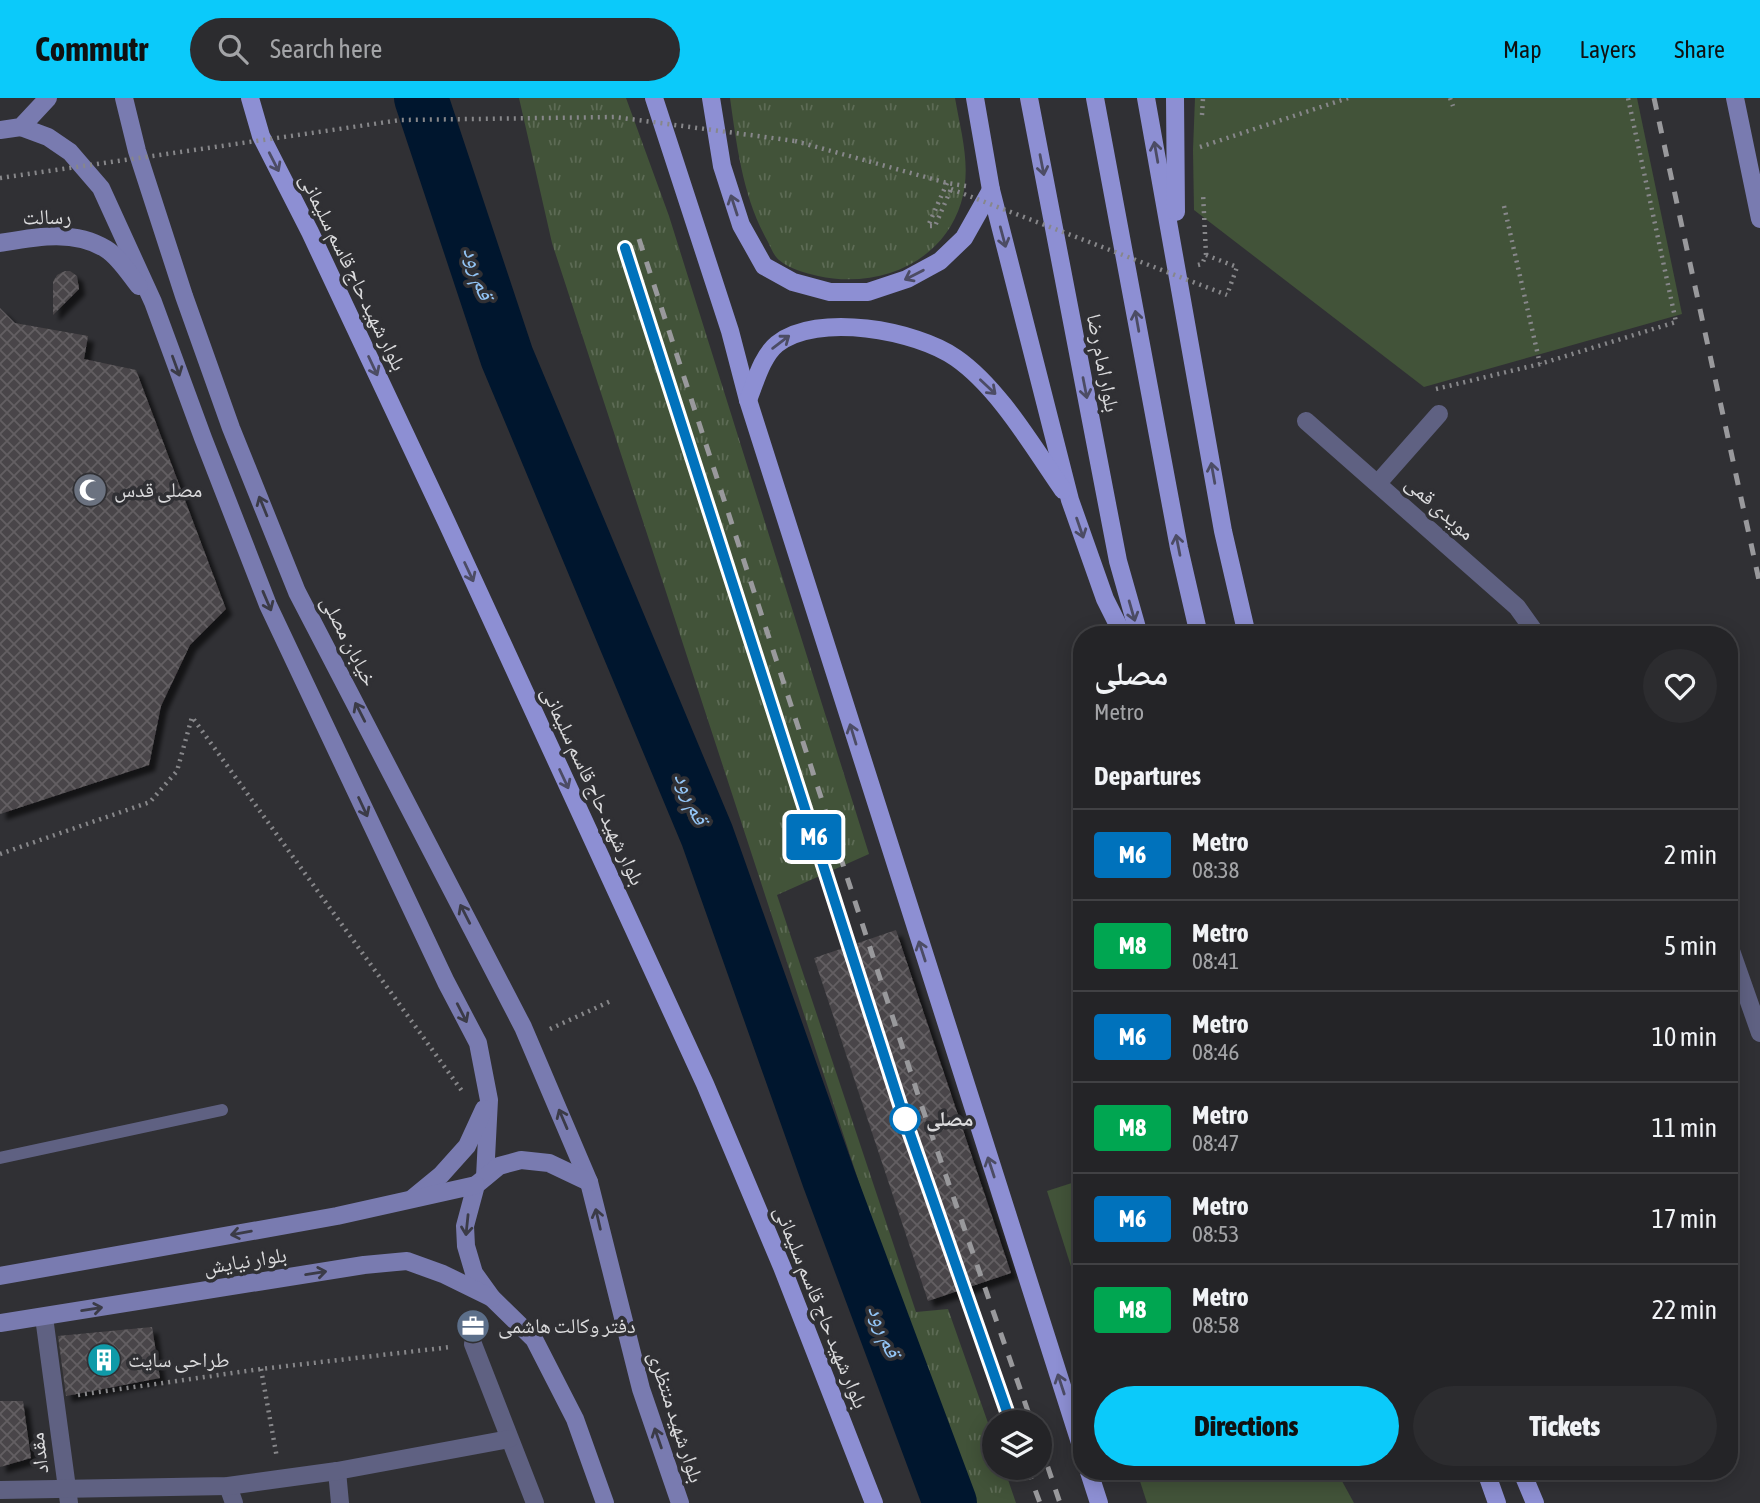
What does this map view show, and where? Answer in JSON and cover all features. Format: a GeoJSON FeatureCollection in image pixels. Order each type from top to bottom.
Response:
{"type":"FeatureCollection","features":[{"type":"Feature","properties":{"kind":"main road"},"geometry":{"type":"LineString","coordinates":[[10,128],[48,98]]}},
{"type":"Feature","properties":{"kind":"main road","name":"خیابان مصلی"},"geometry":{"type":"LineString","coordinates":[[124,98],[137,151],[188,308],[231,428],[298,592],[523,1027],[589,1182]]}},
{"type":"Feature","properties":{"kind":"main road","name":"بلوار شهید حاج قاسم سلیمانی"},"geometry":{"type":"LineString","coordinates":[[250,98],[261,136],[310,232],[399,422],[705,1084],[782,1268],[874,1503]]}},
{"type":"Feature","properties":{"kind":"main road"},"geometry":{"type":"LineString","coordinates":[[654,98],[1073,1421]]}},
{"type":"Feature","properties":{"kind":"main road"},"geometry":{"type":"LineString","coordinates":[[712,98],[722,166],[741,225],[764,266],[793,282],[831,292],[868,292],[906,279],[940,261],[964,238],[991,190]]}},
{"type":"Feature","properties":{"kind":"main road"},"geometry":{"type":"LineString","coordinates":[[975,98],[991,190],[1070,500],[1105,599],[1118,626]]}},
{"type":"Feature","properties":{"kind":"main road","name":"بلوار امام رضا"},"geometry":{"type":"LineString","coordinates":[[1029,98],[1118,561],[1136,626]]}},
{"type":"Feature","properties":{"kind":"main road","name":"بلوار امام رضا"},"geometry":{"type":"LineString","coordinates":[[1096,98],[1179,548],[1197,626]]}},
{"type":"Feature","properties":{"kind":"main road"},"geometry":{"type":"LineString","coordinates":[[1146,98],[1223,531],[1245,626]]}},
{"type":"Feature","properties":{"kind":"main road"},"geometry":{"type":"LineString","coordinates":[[1175,98],[1176,261]]}},
{"type":"Feature","properties":{"kind":"main road"},"geometry":{"type":"LineString","coordinates":[[1735,98],[1760,219]]}},
{"type":"Feature","properties":{"kind":"main road"},"geometry":{"type":"LineString","coordinates":[[10,128],[48,137],[70,152],[101,188],[153,302],[268,605],[446,982],[478,1043],[489,1100],[481,1181],[465,1226],[466,1246],[474,1273],[492,1298],[534,1339],[575,1419],[605,1503]]}},
{"type":"Feature","properties":{"kind":"main road","name":"رسالت"},"geometry":{"type":"LineString","coordinates":[[0,243],[35,237],[73,236],[108,250],[153,302]]}},
{"type":"Feature","properties":{"kind":"main road"},"geometry":{"type":"LineString","coordinates":[[748,400],[764,361],[775,345],[791,335],[826,327],[864,327],[908,336],[955,357],[998,396],[1070,500]]}},
{"type":"Feature","properties":{"kind":"main road"},"geometry":{"type":"LineString","coordinates":[[408,1201],[441,1175],[467,1146],[489,1100]]}},
{"type":"Feature","properties":{"kind":"main road","name":"بلوار نیایش"},"geometry":{"type":"LineString","coordinates":[[0,1276],[408,1201],[481,1181],[499,1166],[521,1160],[549,1163],[589,1182]]}},
{"type":"Feature","properties":{"kind":"main road","name":"بلوار شهید منتظری"},"geometry":{"type":"LineString","coordinates":[[589,1182],[641,1389],[680,1503]]}},
{"type":"Feature","properties":{"kind":"main road","name":"بلوار نیایش"},"geometry":{"type":"LineString","coordinates":[[0,1323],[365,1265],[407,1261],[443,1274],[492,1298]]}},
{"type":"Feature","properties":{"kind":"main road"},"geometry":{"type":"LineString","coordinates":[[1092,1480],[1099,1503]]}},
{"type":"Feature","properties":{"kind":"main road"},"geometry":{"type":"LineString","coordinates":[[1489,1480],[1497,1503]]}},
{"type":"Feature","properties":{"kind":"main road"},"geometry":{"type":"LineString","coordinates":[[1525,1480],[1535,1503]]}},
{"type":"Feature","properties":{"kind":"street"},"geometry":{"type":"LineString","coordinates":[[1378,483],[1439,414]]}},
{"type":"Feature","properties":{"kind":"street","name":"مویدی قمی"},"geometry":{"type":"LineString","coordinates":[[1306,421],[1517,607],[1531,626]]}},
{"type":"Feature","properties":{"kind":"street"},"geometry":{"type":"LineString","coordinates":[[1738,971],[1760,1033]]}},
{"type":"Feature","properties":{"kind":"street","name":"مقداد"},"geometry":{"type":"LineString","coordinates":[[44,1317],[68,1495]]}},
{"type":"Feature","properties":{"kind":"street"},"geometry":{"type":"LineString","coordinates":[[473,1344],[535,1503]]}},
{"type":"Feature","properties":{"kind":"street"},"geometry":{"type":"LineString","coordinates":[[0,1490],[68,1495],[231,1494],[281,1478],[337,1471],[509,1439]]}},
{"type":"Feature","properties":{"kind":"street"},"geometry":{"type":"LineString","coordinates":[[337,1471],[340,1503]]}},
{"type":"Feature","properties":{"kind":"lane"},"geometry":{"type":"LineString","coordinates":[[0,1158],[222,1110]]}},
{"type":"Feature","properties":{"kind":"path"},"geometry":{"type":"LineString","coordinates":[[1200,147],[1348,98]]}},
{"type":"Feature","properties":{"kind":"path"},"geometry":{"type":"LineString","coordinates":[[1450,98],[1453,106]]}},
{"type":"Feature","properties":{"kind":"path"},"geometry":{"type":"LineString","coordinates":[[1427,391],[1540,364],[1676,322],[1628,98]]}},
{"type":"Feature","properties":{"kind":"path"},"geometry":{"type":"LineString","coordinates":[[0,177],[401,120],[615,117],[794,141],[947,183],[928,226],[935,226],[951,189],[1227,295],[1237,267],[1206,255]]}},
{"type":"Feature","properties":{"kind":"path"},"geometry":{"type":"LineString","coordinates":[[1504,206],[1540,364]]}},
{"type":"Feature","properties":{"kind":"path"},"geometry":{"type":"LineString","coordinates":[[0,855],[150,802],[177,771],[191,718],[481,1116]]}},
{"type":"Feature","properties":{"kind":"path"},"geometry":{"type":"LineString","coordinates":[[56,1398],[261,1369],[473,1344]]}},
{"type":"Feature","properties":{"kind":"path"},"geometry":{"type":"LineString","coordinates":[[261,1369],[281,1478]]}},
{"type":"Feature","properties":{"kind":"green space"},"geometry":{"type":"Polygon","coordinates":[[[519,98],[626,98],[669,216],[869,854],[777,895],[916,1312],[948,1309],[983,1410],[982,1480],[1008,1480],[1016,1503],[966,1503],[552,243],[519,98]]]}},
{"type":"Feature","properties":{"kind":"green space"},"geometry":{"type":"Polygon","coordinates":[[[730,98],[955,98],[966,177],[961,203],[952,224],[939,242],[923,256],[884,275],[840,279],[813,275],[788,266],[774,254],[752,208],[742,172],[730,98]]]}},
{"type":"Feature","properties":{"kind":"green space"},"geometry":{"type":"Polygon","coordinates":[[[1195,98],[1637,98],[1682,314],[1424,387],[1194,210],[1195,98]]]}},
{"type":"Feature","properties":{"kind":"green space"},"geometry":{"type":"Polygon","coordinates":[[[1073,1183],[1073,1273],[1047,1191],[1073,1183]]]}},
{"type":"Feature","properties":{"kind":"green space"},"geometry":{"type":"Polygon","coordinates":[[[1140,1480],[1341,1480],[1354,1503],[1147,1503],[1140,1480]]]}},
{"type":"Feature","properties":{"kind":"building"},"geometry":{"type":"Polygon","coordinates":[[[65,271],[77,276],[79,289],[53,315],[53,282],[57,275],[65,271]]]}},
{"type":"Feature","properties":{"kind":"building","name":"مصلی قدس"},"geometry":{"type":"Polygon","coordinates":[[[0,308],[15,323],[88,336],[84,359],[136,370],[226,609],[190,645],[161,706],[149,765],[0,814],[0,308]]]}},
{"type":"Feature","properties":{"kind":"building","name":"مصلی"},"geometry":{"type":"Polygon","coordinates":[[[896,930],[1011,1273],[928,1301],[814,958],[896,930]]]}},
{"type":"Feature","properties":{"kind":"building","name":"طراحی سایت"},"geometry":{"type":"Polygon","coordinates":[[[152,1327],[160,1378],[66,1396],[58,1336],[152,1327]]]}},
{"type":"Feature","properties":{"kind":"building"},"geometry":{"type":"Polygon","coordinates":[[[0,1401],[23,1401],[31,1458],[0,1467],[0,1401]]]}},
{"type":"Feature","properties":{"kind":"waterway","name":"قم رود"},"geometry":{"type":"LineString","coordinates":[[421,98],[507,357],[707,835],[829,1179],[950,1503]]}},
{"type":"Feature","properties":{"kind":"railway"},"geometry":{"type":"LineString","coordinates":[[1654,98],[1760,585]]}},
{"type":"Feature","properties":{"kind":"railway"},"geometry":{"type":"LineString","coordinates":[[639,239],[921,1104],[1027,1410]]}},
{"type":"Feature","properties":{"kind":"railway"},"geometry":{"type":"LineString","coordinates":[[625,248],[902,1111],[1006,1410]]}},
{"type":"Feature","properties":{"kind":"railway"},"geometry":{"type":"LineString","coordinates":[[1052,1479],[1060,1503]]}},
{"type":"Feature","properties":{"kind":"railway"},"geometry":{"type":"LineString","coordinates":[[1031,1480],[1040,1503]]}},
{"type":"Feature","properties":{"kind":"metro line","name":"M6"},"geometry":{"type":"LineString","coordinates":[[625,248],[902,1111],[1006,1410]]}},
{"type":"Feature","properties":{"kind":"place","name":"مصلی قدس"},"geometry":{"type":"Point","coordinates":[90,490]}},
{"type":"Feature","properties":{"kind":"place","name":"مصلی"},"geometry":{"type":"Point","coordinates":[905,1119]}},
{"type":"Feature","properties":{"kind":"place","name":"دفتر وکالت هاشمی"},"geometry":{"type":"Point","coordinates":[473,1326]}},
{"type":"Feature","properties":{"kind":"place","name":"طراحی سایت"},"geometry":{"type":"Point","coordinates":[104,1360]}}]}
